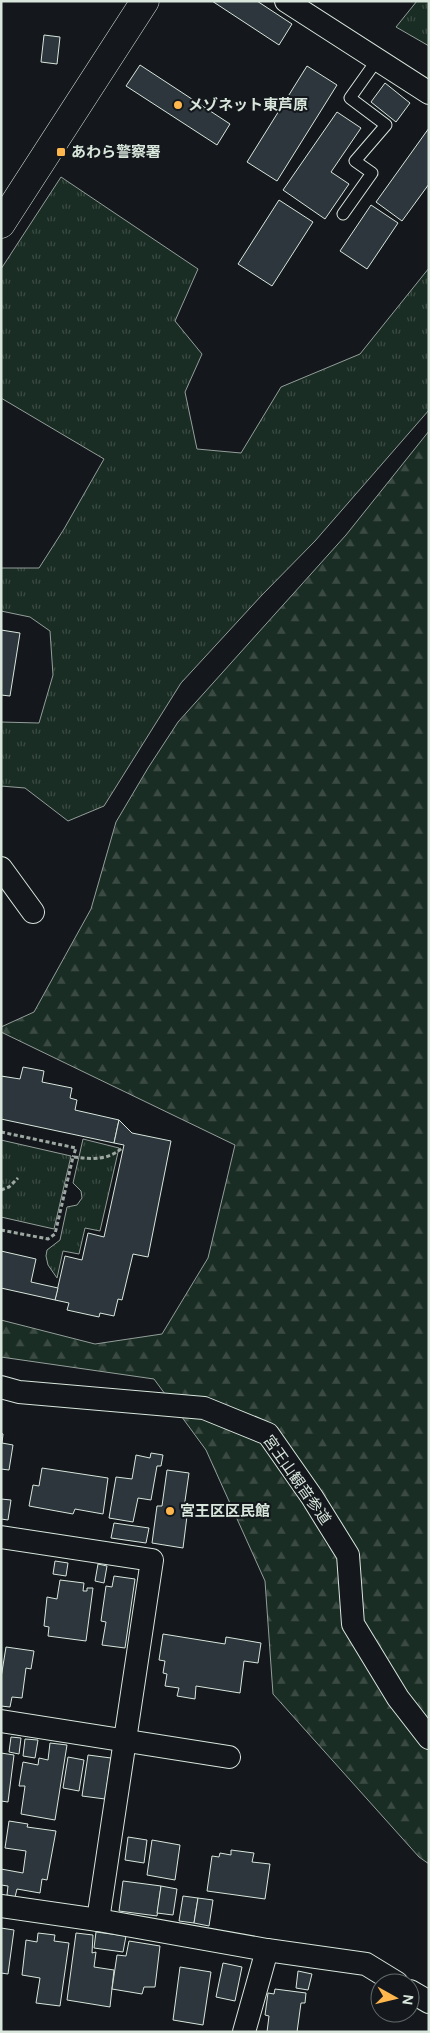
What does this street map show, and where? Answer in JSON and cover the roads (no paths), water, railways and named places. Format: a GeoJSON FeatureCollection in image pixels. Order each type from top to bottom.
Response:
{"type":"FeatureCollection","features":[{"type":"Feature","properties":{"kind":"street"},"geometry":{"type":"LineString","coordinates":[[1,224],[146,1]]}},
{"type":"Feature","properties":{"kind":"street"},"geometry":{"type":"LineString","coordinates":[[286,1],[429,94]]}},
{"type":"Feature","properties":{"kind":"street"},"geometry":{"type":"LineString","coordinates":[[1,868],[33,912]]}},
{"type":"Feature","properties":{"kind":"street","name":"宮王山観音参道"},"geometry":{"type":"LineString","coordinates":[[1,1387],[19,1392],[204,1408],[268,1434],[312,1497],[348,1555],[353,1624],[398,1698],[429,1738]]}},
{"type":"Feature","properties":{"kind":"street"},"geometry":{"type":"LineString","coordinates":[[1,1537],[152,1560],[98,1920]]}},
{"type":"Feature","properties":{"kind":"street"},"geometry":{"type":"LineString","coordinates":[[1,1722],[229,1757]]}},
{"type":"Feature","properties":{"kind":"street"},"geometry":{"type":"LineString","coordinates":[[1,1906],[98,1920],[266,1950],[366,1964],[381,1973]]}},
{"type":"Feature","properties":{"kind":"street"},"geometry":{"type":"LineString","coordinates":[[244,2032],[266,1950]]}},
{"type":"Feature","properties":{"kind":"lane"},"geometry":{"type":"LineString","coordinates":[[343,214],[372,173],[356,161],[386,125],[350,98],[377,60]]}},
{"type":"Feature","properties":{"kind":"place","name":"メゾネット東芦原"},"geometry":{"type":"Point","coordinates":[178,105]}},
{"type":"Feature","properties":{"kind":"place","name":"あわら警察署"},"geometry":{"type":"Point","coordinates":[61,152]}},
{"type":"Feature","properties":{"kind":"place","name":"宮王区区民館"},"geometry":{"type":"Point","coordinates":[170,1511]}}]}
